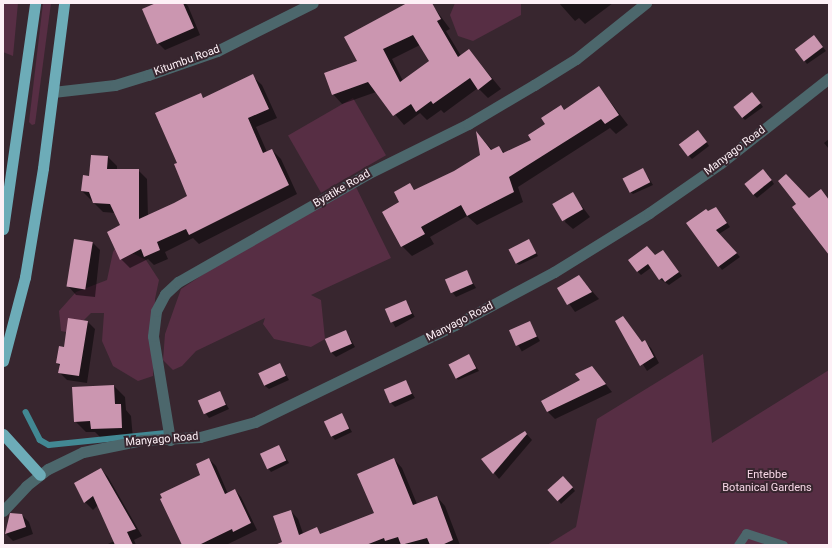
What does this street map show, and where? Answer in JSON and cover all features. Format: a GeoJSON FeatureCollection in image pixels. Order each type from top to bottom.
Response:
{"type":"FeatureCollection","features":[{"type":"Feature","properties":{"kind":"highway"},"geometry":{"type":"LineString","coordinates":[[3,229],[7,183],[24,85],[35,3]]}},
{"type":"Feature","properties":{"kind":"highway"},"geometry":{"type":"LineString","coordinates":[[3,361],[25,277],[53,92],[64,3]]}},
{"type":"Feature","properties":{"kind":"highway"},"geometry":{"type":"LineString","coordinates":[[3,434],[44,472]]}},
{"type":"Feature","properties":{"kind":"street","name":"Kitumbu Road"},"geometry":{"type":"LineString","coordinates":[[53,92],[115,85],[148,75],[217,51],[313,3]]}},
{"type":"Feature","properties":{"kind":"street","name":"Byatike Road"},"geometry":{"type":"LineString","coordinates":[[170,440],[153,336],[156,311],[165,294],[178,282],[367,174],[468,124],[534,85],[576,59],[646,3]]}},
{"type":"Feature","properties":{"kind":"street","name":"Manyago Road"},"geometry":{"type":"LineString","coordinates":[[3,511],[26,486],[44,472],[83,452],[115,444],[207,436],[254,422],[455,325],[554,272],[649,213],[715,167],[829,78]]}},
{"type":"Feature","properties":{"kind":"lane"},"geometry":{"type":"LineString","coordinates":[[738,545],[746,533],[783,545]]}},
{"type":"Feature","properties":{"kind":"green space"},"geometry":{"type":"Polygon","coordinates":[[[3,3],[18,3],[13,56],[3,52],[3,3]]]}},
{"type":"Feature","properties":{"kind":"green space"},"geometry":{"type":"Polygon","coordinates":[[[43,3],[51,3],[35,124],[32,125],[29,122],[43,3]]]}},
{"type":"Feature","properties":{"kind":"green space"},"geometry":{"type":"Polygon","coordinates":[[[455,3],[521,3],[521,15],[473,41],[458,36],[450,15],[455,3]]]}},
{"type":"Feature","properties":{"kind":"green space"},"geometry":{"type":"Polygon","coordinates":[[[353,98],[386,155],[321,193],[288,136],[353,98]]]}},
{"type":"Feature","properties":{"kind":"green space"},"geometry":{"type":"Polygon","coordinates":[[[356,187],[391,258],[311,295],[321,300],[325,339],[311,347],[274,339],[263,324],[265,318],[196,351],[182,366],[173,370],[163,360],[165,334],[181,289],[219,264],[356,187]]]}},
{"type":"Feature","properties":{"kind":"green space"},"geometry":{"type":"Polygon","coordinates":[[[117,245],[146,260],[159,280],[155,299],[153,376],[138,381],[113,366],[102,341],[104,313],[91,313],[71,333],[61,331],[59,311],[76,292],[107,280],[113,252],[117,245]]]}},
{"type":"Feature","properties":{"kind":"green space","name":"Entebbe Botanical Gardens"},"geometry":{"type":"Polygon","coordinates":[[[703,354],[712,443],[829,370],[829,545],[547,545],[576,527],[597,419],[703,354]]]}},
{"type":"Feature","properties":{"kind":"building"},"geometry":{"type":"Polygon","coordinates":[[[156,3],[183,3],[194,28],[157,44],[142,9],[156,3]]]}},
{"type":"Feature","properties":{"kind":"building"},"geometry":{"type":"Polygon","coordinates":[[[407,3],[432,3],[441,19],[437,21],[458,57],[469,49],[492,79],[478,90],[470,78],[433,104],[431,101],[416,112],[411,104],[393,116],[368,82],[332,95],[324,73],[357,61],[344,37],[407,3]],[[413,35],[383,49],[400,82],[429,61],[413,35]]]}},
{"type":"Feature","properties":{"kind":"building"},"geometry":{"type":"Polygon","coordinates":[[[814,35],[823,47],[804,61],[795,49],[814,35]]]}},
{"type":"Feature","properties":{"kind":"building"},"geometry":{"type":"Polygon","coordinates":[[[253,74],[269,109],[248,118],[263,153],[272,149],[289,185],[189,235],[186,229],[157,242],[160,250],[144,257],[141,249],[120,260],[107,232],[120,225],[110,204],[93,203],[89,192],[81,191],[83,175],[89,176],[91,155],[108,156],[107,169],[139,169],[139,219],[174,203],[187,196],[174,164],[177,163],[155,113],[201,93],[203,98],[253,74]]]}},
{"type":"Feature","properties":{"kind":"building"},"geometry":{"type":"Polygon","coordinates":[[[599,86],[619,115],[605,124],[601,119],[509,177],[514,192],[467,216],[461,205],[421,227],[425,234],[401,247],[382,212],[399,202],[394,192],[410,183],[414,190],[454,171],[480,155],[476,131],[491,150],[499,146],[503,153],[531,140],[528,135],[545,124],[541,118],[561,105],[564,110],[599,86]]]}},
{"type":"Feature","properties":{"kind":"building"},"geometry":{"type":"Polygon","coordinates":[[[752,92],[761,103],[742,118],[733,107],[752,92]]]}},
{"type":"Feature","properties":{"kind":"building"},"geometry":{"type":"Polygon","coordinates":[[[698,130],[707,142],[688,156],[679,144],[698,130]]]}},
{"type":"Feature","properties":{"kind":"building"},"geometry":{"type":"Polygon","coordinates":[[[643,168],[650,182],[630,193],[623,178],[643,168]]]}},
{"type":"Feature","properties":{"kind":"building"},"geometry":{"type":"Polygon","coordinates":[[[763,169],[772,180],[753,195],[744,184],[763,169]]]}},
{"type":"Feature","properties":{"kind":"building"},"geometry":{"type":"Polygon","coordinates":[[[786,174],[809,198],[821,189],[829,200],[829,255],[792,207],[796,204],[778,181],[786,174]]]}},
{"type":"Feature","properties":{"kind":"building"},"geometry":{"type":"Polygon","coordinates":[[[573,192],[583,209],[562,221],[552,204],[573,192]]]}},
{"type":"Feature","properties":{"kind":"building"},"geometry":{"type":"Polygon","coordinates":[[[716,207],[727,223],[716,230],[737,253],[718,267],[686,223],[706,209],[708,211],[716,207]]]}},
{"type":"Feature","properties":{"kind":"building"},"geometry":{"type":"Polygon","coordinates":[[[74,239],[93,242],[85,289],[66,286],[74,239]]]}},
{"type":"Feature","properties":{"kind":"building"},"geometry":{"type":"Polygon","coordinates":[[[529,239],[536,253],[516,264],[509,249],[529,239]]]}},
{"type":"Feature","properties":{"kind":"building"},"geometry":{"type":"Polygon","coordinates":[[[647,246],[655,255],[663,250],[679,272],[665,282],[662,278],[659,280],[648,264],[637,272],[628,260],[647,246]]]}},
{"type":"Feature","properties":{"kind":"building"},"geometry":{"type":"Polygon","coordinates":[[[467,270],[473,284],[451,293],[445,279],[467,270]]]}},
{"type":"Feature","properties":{"kind":"building"},"geometry":{"type":"Polygon","coordinates":[[[579,275],[592,292],[567,305],[557,288],[579,275]]]}},
{"type":"Feature","properties":{"kind":"building"},"geometry":{"type":"Polygon","coordinates":[[[406,300],[412,314],[391,323],[385,309],[406,300]]]}},
{"type":"Feature","properties":{"kind":"building"},"geometry":{"type":"Polygon","coordinates":[[[623,316],[642,342],[645,340],[654,357],[640,366],[615,321],[623,316]]]}},
{"type":"Feature","properties":{"kind":"building"},"geometry":{"type":"Polygon","coordinates":[[[68,318],[88,321],[79,376],[58,373],[60,364],[56,363],[59,346],[64,347],[68,318]]]}},
{"type":"Feature","properties":{"kind":"building"},"geometry":{"type":"Polygon","coordinates":[[[530,321],[537,337],[516,346],[509,330],[530,321]]]}},
{"type":"Feature","properties":{"kind":"building"},"geometry":{"type":"Polygon","coordinates":[[[346,330],[352,344],[331,353],[325,339],[346,330]]]}},
{"type":"Feature","properties":{"kind":"building"},"geometry":{"type":"Polygon","coordinates":[[[469,354],[476,368],[456,379],[449,364],[469,354]]]}},
{"type":"Feature","properties":{"kind":"building"},"geometry":{"type":"Polygon","coordinates":[[[280,363],[286,376],[264,386],[258,373],[280,363]]]}},
{"type":"Feature","properties":{"kind":"building"},"geometry":{"type":"Polygon","coordinates":[[[592,366],[606,384],[547,412],[541,401],[580,380],[575,374],[592,366]]]}},
{"type":"Feature","properties":{"kind":"building"},"geometry":{"type":"Polygon","coordinates":[[[406,380],[412,394],[390,403],[384,389],[406,380]]]}},
{"type":"Feature","properties":{"kind":"building"},"geometry":{"type":"Polygon","coordinates":[[[114,385],[115,404],[121,404],[122,428],[91,429],[90,421],[74,422],[72,387],[114,385]]]}},
{"type":"Feature","properties":{"kind":"building"},"geometry":{"type":"Polygon","coordinates":[[[220,391],[226,405],[204,414],[198,400],[220,391]]]}},
{"type":"Feature","properties":{"kind":"building"},"geometry":{"type":"Polygon","coordinates":[[[342,413],[349,428],[331,437],[324,421],[342,413]]]}},
{"type":"Feature","properties":{"kind":"building"},"geometry":{"type":"Polygon","coordinates":[[[525,431],[527,434],[493,474],[481,459],[525,431]]]}},
{"type":"Feature","properties":{"kind":"building"},"geometry":{"type":"Polygon","coordinates":[[[279,445],[286,460],[267,469],[260,454],[279,445]]]}},
{"type":"Feature","properties":{"kind":"building"},"geometry":{"type":"Polygon","coordinates":[[[209,458],[225,494],[235,489],[251,523],[233,532],[232,529],[199,545],[182,545],[160,499],[162,498],[160,494],[200,475],[196,464],[209,458]]]}},
{"type":"Feature","properties":{"kind":"building"},"geometry":{"type":"Polygon","coordinates":[[[394,458],[413,505],[437,496],[453,540],[442,545],[430,545],[427,538],[401,545],[398,537],[385,541],[384,538],[366,545],[275,545],[282,542],[273,516],[291,510],[299,535],[317,527],[320,534],[374,513],[357,474],[394,458]]]}},
{"type":"Feature","properties":{"kind":"building"},"geometry":{"type":"Polygon","coordinates":[[[101,468],[136,529],[127,532],[133,545],[115,545],[93,496],[84,503],[74,483],[101,468]]]}},
{"type":"Feature","properties":{"kind":"building"},"geometry":{"type":"Polygon","coordinates":[[[563,476],[573,487],[557,501],[547,490],[563,476]]]}},
{"type":"Feature","properties":{"kind":"building"},"geometry":{"type":"Polygon","coordinates":[[[10,513],[22,514],[26,527],[5,534],[10,513]]]}},
{"type":"Feature","properties":{"kind":"waterway"},"geometry":{"type":"LineString","coordinates":[[26,412],[40,440],[49,445],[165,433]]}}]}
